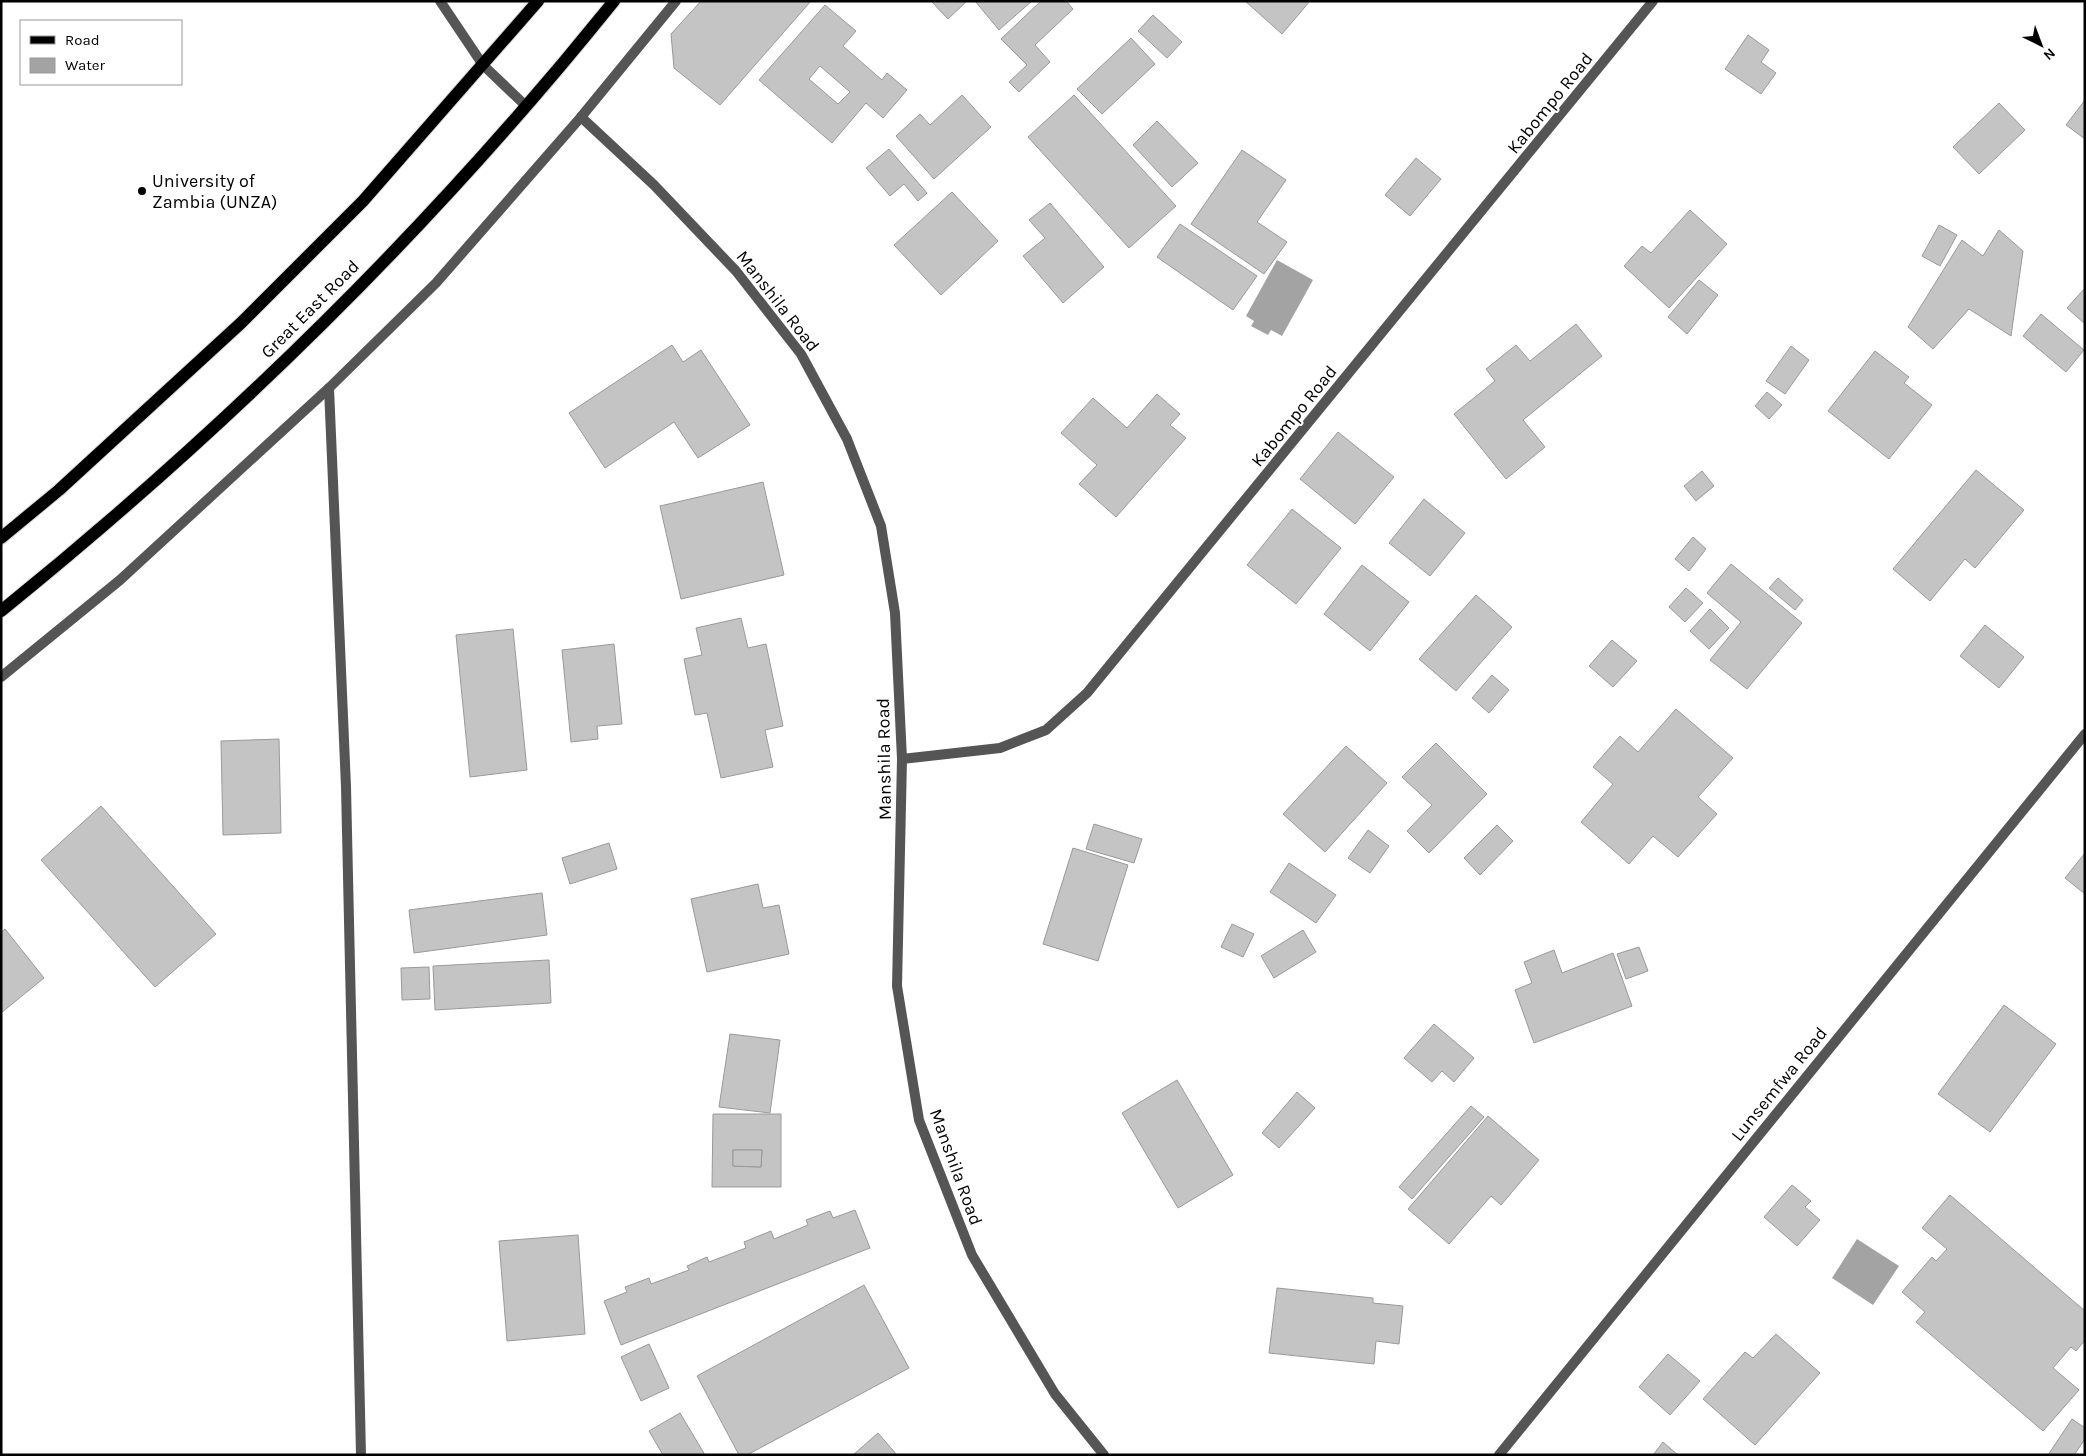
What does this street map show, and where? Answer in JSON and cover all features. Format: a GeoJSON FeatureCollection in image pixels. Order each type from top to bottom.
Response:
{"type":"FeatureCollection","features":[{"type":"Feature","properties":{"kind":"main road"},"geometry":{"type":"LineString","coordinates":[[1,538],[59,490],[241,323],[363,201],[538,1]]}},
{"type":"Feature","properties":{"kind":"main road","name":"Great East Road"},"geometry":{"type":"LineString","coordinates":[[1,611],[80,547],[212,428],[338,309],[555,74],[614,1]]}},
{"type":"Feature","properties":{"kind":"street"},"geometry":{"type":"LineString","coordinates":[[440,1],[483,65],[526,106]]}},
{"type":"Feature","properties":{"kind":"street"},"geometry":{"type":"LineString","coordinates":[[1,677],[120,580],[329,388],[436,283],[581,116],[676,1]]}},
{"type":"Feature","properties":{"kind":"street","name":"Kabompo Road"},"geometry":{"type":"LineString","coordinates":[[902,759],[1000,748],[1046,730],[1087,693],[1653,1]]}},
{"type":"Feature","properties":{"kind":"street","name":"Manshila Road"},"geometry":{"type":"LineString","coordinates":[[581,116],[654,185],[736,271],[801,354],[847,439],[881,526],[895,613],[902,759],[897,986],[918,1120],[972,1255],[1055,1394],[1104,1455]]}},
{"type":"Feature","properties":{"kind":"street"},"geometry":{"type":"LineString","coordinates":[[329,388],[346,787],[361,1455]]}},
{"type":"Feature","properties":{"kind":"street","name":"Lunsemfwa Road"},"geometry":{"type":"LineString","coordinates":[[1499,1455],[2085,734]]}},
{"type":"Feature","properties":{"kind":"water"},"geometry":{"type":"Polygon","coordinates":[[[1277,260],[1313,280],[1282,336],[1271,330],[1268,335],[1251,326],[1254,321],[1246,316],[1277,260]]]}},
{"type":"Feature","properties":{"kind":"water"},"geometry":{"type":"Polygon","coordinates":[[[1857,1239],[1899,1266],[1873,1305],[1832,1278],[1857,1239]]]}},
{"type":"Feature","properties":{"kind":"building"},"geometry":{"type":"Polygon","coordinates":[[[701,1],[811,1],[720,105],[674,68],[671,34],[701,1]]]}},
{"type":"Feature","properties":{"kind":"building"},"geometry":{"type":"Polygon","coordinates":[[[931,1],[967,1],[948,19],[931,1]]]}},
{"type":"Feature","properties":{"kind":"building"},"geometry":{"type":"Polygon","coordinates":[[[975,1],[1032,1],[999,30],[975,1]]]}},
{"type":"Feature","properties":{"kind":"building"},"geometry":{"type":"Polygon","coordinates":[[[1041,1],[1066,1],[1073,9],[1035,45],[1050,62],[1019,92],[1009,82],[1027,65],[1001,39],[1041,1]]]}},
{"type":"Feature","properties":{"kind":"building"},"geometry":{"type":"Polygon","coordinates":[[[1245,1],[1310,1],[1282,34],[1245,1]]]}},
{"type":"Feature","properties":{"kind":"building"},"geometry":{"type":"Polygon","coordinates":[[[825,5],[856,31],[843,46],[882,80],[887,73],[907,90],[883,118],[866,103],[832,143],[759,80],[825,5]],[[820,66],[809,79],[838,104],[850,92],[820,66]]]}},
{"type":"Feature","properties":{"kind":"building"},"geometry":{"type":"Polygon","coordinates":[[[1153,15],[1182,42],[1167,58],[1138,31],[1153,15]]]}},
{"type":"Feature","properties":{"kind":"building"},"geometry":{"type":"Polygon","coordinates":[[[1748,35],[1769,50],[1761,62],[1776,73],[1761,94],[1725,69],[1748,35]]]}},
{"type":"Feature","properties":{"kind":"building"},"geometry":{"type":"Polygon","coordinates":[[[1131,38],[1155,64],[1102,114],[1077,89],[1131,38]]]}},
{"type":"Feature","properties":{"kind":"building"},"geometry":{"type":"Polygon","coordinates":[[[962,95],[991,127],[934,179],[896,136],[920,114],[930,125],[962,95]]]}},
{"type":"Feature","properties":{"kind":"building"},"geometry":{"type":"Polygon","coordinates":[[[1074,95],[1176,206],[1129,248],[1028,137],[1074,95]]]}},
{"type":"Feature","properties":{"kind":"building"},"geometry":{"type":"Polygon","coordinates":[[[2085,100],[2085,139],[2066,125],[2085,100]]]}},
{"type":"Feature","properties":{"kind":"building"},"geometry":{"type":"Polygon","coordinates":[[[1999,103],[2025,130],[1979,174],[1953,147],[1999,103]]]}},
{"type":"Feature","properties":{"kind":"building"},"geometry":{"type":"Polygon","coordinates":[[[1157,121],[1198,163],[1172,187],[1133,145],[1157,121]]]}},
{"type":"Feature","properties":{"kind":"building"},"geometry":{"type":"Polygon","coordinates":[[[889,149],[927,193],[918,201],[904,184],[890,196],[866,168],[889,149]]]}},
{"type":"Feature","properties":{"kind":"building"},"geometry":{"type":"Polygon","coordinates":[[[1242,150],[1286,180],[1257,222],[1287,242],[1264,274],[1191,224],[1242,150]]]}},
{"type":"Feature","properties":{"kind":"building"},"geometry":{"type":"Polygon","coordinates":[[[1416,158],[1441,179],[1410,216],[1385,195],[1416,158]]]}},
{"type":"Feature","properties":{"kind":"building"},"geometry":{"type":"Polygon","coordinates":[[[952,192],[998,241],[941,295],[894,245],[952,192]]]}},
{"type":"Feature","properties":{"kind":"building"},"geometry":{"type":"Polygon","coordinates":[[[1050,203],[1104,267],[1063,303],[1023,256],[1045,238],[1029,220],[1050,203]]]}},
{"type":"Feature","properties":{"kind":"building"},"geometry":{"type":"Polygon","coordinates":[[[1690,210],[1727,244],[1669,308],[1624,266],[1642,246],[1651,253],[1690,210]]]}},
{"type":"Feature","properties":{"kind":"building"},"geometry":{"type":"Polygon","coordinates":[[[1180,224],[1257,276],[1233,310],[1157,257],[1180,224]]]}},
{"type":"Feature","properties":{"kind":"building"},"geometry":{"type":"Polygon","coordinates":[[[1939,225],[1957,235],[1940,266],[1922,256],[1939,225]]]}},
{"type":"Feature","properties":{"kind":"building"},"geometry":{"type":"Polygon","coordinates":[[[1999,230],[2023,251],[2011,336],[1969,309],[1933,349],[1908,327],[1962,240],[1983,256],[1999,230]]]}},
{"type":"Feature","properties":{"kind":"building"},"geometry":{"type":"Polygon","coordinates":[[[1699,280],[1718,295],[1687,334],[1668,317],[1699,280]]]}},
{"type":"Feature","properties":{"kind":"building"},"geometry":{"type":"Polygon","coordinates":[[[2085,288],[2085,324],[2067,308],[2085,288]]]}},
{"type":"Feature","properties":{"kind":"building"},"geometry":{"type":"Polygon","coordinates":[[[2041,314],[2084,350],[2066,372],[2023,336],[2041,314]]]}},
{"type":"Feature","properties":{"kind":"building"},"geometry":{"type":"Polygon","coordinates":[[[1576,324],[1602,356],[1523,420],[1545,447],[1506,479],[1454,414],[1495,381],[1486,369],[1516,345],[1530,361],[1576,324]]]}},
{"type":"Feature","properties":{"kind":"building"},"geometry":{"type":"Polygon","coordinates":[[[672,345],[683,362],[701,350],[750,425],[698,458],[674,422],[605,468],[569,413],[672,345]]]}},
{"type":"Feature","properties":{"kind":"building"},"geometry":{"type":"Polygon","coordinates":[[[1791,346],[1809,360],[1785,394],[1766,381],[1791,346]]]}},
{"type":"Feature","properties":{"kind":"building"},"geometry":{"type":"Polygon","coordinates":[[[1875,351],[1909,377],[1904,383],[1932,405],[1889,459],[1828,411],[1875,351]]]}},
{"type":"Feature","properties":{"kind":"building"},"geometry":{"type":"Polygon","coordinates":[[[1767,392],[1782,405],[1769,419],[1755,406],[1767,392]]]}},
{"type":"Feature","properties":{"kind":"building"},"geometry":{"type":"Polygon","coordinates":[[[1157,394],[1180,414],[1170,425],[1186,438],[1116,517],[1079,484],[1097,465],[1061,433],[1093,398],[1127,428],[1157,394]]]}},
{"type":"Feature","properties":{"kind":"building"},"geometry":{"type":"Polygon","coordinates":[[[1338,432],[1394,477],[1355,524],[1300,479],[1338,432]]]}},
{"type":"Feature","properties":{"kind":"building"},"geometry":{"type":"Polygon","coordinates":[[[1976,470],[2024,510],[1975,568],[1965,559],[1930,601],[1893,569],[1976,470]]]}},
{"type":"Feature","properties":{"kind":"building"},"geometry":{"type":"Polygon","coordinates":[[[1702,471],[1714,486],[1696,501],[1684,486],[1702,471]]]}},
{"type":"Feature","properties":{"kind":"building"},"geometry":{"type":"Polygon","coordinates":[[[763,482],[784,575],[681,599],[660,506],[763,482]]]}},
{"type":"Feature","properties":{"kind":"building"},"geometry":{"type":"Polygon","coordinates":[[[1424,499],[1465,533],[1430,576],[1389,543],[1424,499]]]}},
{"type":"Feature","properties":{"kind":"building"},"geometry":{"type":"Polygon","coordinates":[[[1292,509],[1341,548],[1296,604],[1247,565],[1292,509]]]}},
{"type":"Feature","properties":{"kind":"building"},"geometry":{"type":"Polygon","coordinates":[[[1693,537],[1706,549],[1689,571],[1675,559],[1693,537]]]}},
{"type":"Feature","properties":{"kind":"building"},"geometry":{"type":"Polygon","coordinates":[[[1731,564],[1802,623],[1747,689],[1710,660],[1741,622],[1707,593],[1731,564]]]}},
{"type":"Feature","properties":{"kind":"building"},"geometry":{"type":"Polygon","coordinates":[[[1362,565],[1409,602],[1370,651],[1324,614],[1362,565]]]}},
{"type":"Feature","properties":{"kind":"building"},"geometry":{"type":"Polygon","coordinates":[[[1778,578],[1803,600],[1795,610],[1769,588],[1778,578]]]}},
{"type":"Feature","properties":{"kind":"building"},"geometry":{"type":"Polygon","coordinates":[[[1686,588],[1703,603],[1685,622],[1669,607],[1686,588]]]}},
{"type":"Feature","properties":{"kind":"building"},"geometry":{"type":"Polygon","coordinates":[[[1476,595],[1512,627],[1456,691],[1419,659],[1476,595]]]}},
{"type":"Feature","properties":{"kind":"building"},"geometry":{"type":"Polygon","coordinates":[[[1710,609],[1729,628],[1709,649],[1690,631],[1710,609]]]}},
{"type":"Feature","properties":{"kind":"building"},"geometry":{"type":"Polygon","coordinates":[[[741,618],[748,648],[766,644],[783,726],[765,730],[773,767],[721,778],[707,713],[695,715],[684,659],[702,655],[696,628],[741,618]]]}},
{"type":"Feature","properties":{"kind":"building"},"geometry":{"type":"Polygon","coordinates":[[[1985,625],[2024,657],[1999,688],[1960,656],[1985,625]]]}},
{"type":"Feature","properties":{"kind":"building"},"geometry":{"type":"Polygon","coordinates":[[[513,629],[527,770],[470,777],[456,635],[513,629]]]}},
{"type":"Feature","properties":{"kind":"building"},"geometry":{"type":"Polygon","coordinates":[[[1612,640],[1637,661],[1613,687],[1589,666],[1612,640]]]}},
{"type":"Feature","properties":{"kind":"building"},"geometry":{"type":"Polygon","coordinates":[[[614,644],[622,724],[597,726],[598,739],[571,742],[562,650],[614,644]]]}},
{"type":"Feature","properties":{"kind":"building"},"geometry":{"type":"Polygon","coordinates":[[[1492,675],[1509,690],[1489,713],[1472,698],[1492,675]]]}},
{"type":"Feature","properties":{"kind":"building"},"geometry":{"type":"Polygon","coordinates":[[[1676,709],[1733,758],[1698,797],[1717,814],[1678,857],[1653,836],[1629,864],[1581,822],[1613,784],[1593,767],[1620,736],[1638,752],[1676,709]]]}},
{"type":"Feature","properties":{"kind":"building"},"geometry":{"type":"Polygon","coordinates":[[[279,739],[281,833],[223,835],[221,741],[279,739]]]}},
{"type":"Feature","properties":{"kind":"building"},"geometry":{"type":"Polygon","coordinates":[[[1436,743],[1487,794],[1429,853],[1407,831],[1432,805],[1402,777],[1436,743]]]}},
{"type":"Feature","properties":{"kind":"building"},"geometry":{"type":"Polygon","coordinates":[[[1346,746],[1387,783],[1325,852],[1283,814],[1346,746]]]}},
{"type":"Feature","properties":{"kind":"building"},"geometry":{"type":"Polygon","coordinates":[[[101,806],[216,934],[155,987],[41,860],[101,806]]]}},
{"type":"Feature","properties":{"kind":"building"},"geometry":{"type":"Polygon","coordinates":[[[1094,824],[1142,839],[1134,863],[1086,849],[1094,824]]]}},
{"type":"Feature","properties":{"kind":"building"},"geometry":{"type":"Polygon","coordinates":[[[1497,825],[1513,841],[1480,875],[1464,858],[1497,825]]]}},
{"type":"Feature","properties":{"kind":"building"},"geometry":{"type":"Polygon","coordinates":[[[1368,830],[1389,846],[1370,873],[1348,858],[1368,830]]]}},
{"type":"Feature","properties":{"kind":"building"},"geometry":{"type":"Polygon","coordinates":[[[609,843],[617,869],[570,884],[562,858],[609,843]]]}},
{"type":"Feature","properties":{"kind":"building"},"geometry":{"type":"Polygon","coordinates":[[[1073,848],[1128,865],[1098,961],[1043,944],[1073,848]]]}},
{"type":"Feature","properties":{"kind":"building"},"geometry":{"type":"Polygon","coordinates":[[[2085,853],[2085,894],[2065,878],[2085,853]]]}},
{"type":"Feature","properties":{"kind":"building"},"geometry":{"type":"Polygon","coordinates":[[[1289,863],[1336,895],[1316,923],[1270,892],[1289,863]]]}},
{"type":"Feature","properties":{"kind":"building"},"geometry":{"type":"Polygon","coordinates":[[[758,884],[763,908],[779,905],[789,954],[707,972],[691,899],[758,884]]]}},
{"type":"Feature","properties":{"kind":"building"},"geometry":{"type":"Polygon","coordinates":[[[542,893],[547,935],[414,953],[409,910],[542,893]]]}},
{"type":"Feature","properties":{"kind":"building"},"geometry":{"type":"Polygon","coordinates":[[[1232,924],[1254,934],[1243,957],[1221,947],[1232,924]]]}},
{"type":"Feature","properties":{"kind":"building"},"geometry":{"type":"Polygon","coordinates":[[[5,929],[44,978],[1,1013],[1,932],[5,929]]]}},
{"type":"Feature","properties":{"kind":"building"},"geometry":{"type":"Polygon","coordinates":[[[1303,930],[1316,952],[1274,978],[1261,956],[1303,930]]]}},
{"type":"Feature","properties":{"kind":"building"},"geometry":{"type":"Polygon","coordinates":[[[1639,947],[1648,971],[1626,979],[1617,954],[1639,947]]]}},
{"type":"Feature","properties":{"kind":"building"},"geometry":{"type":"Polygon","coordinates":[[[1554,950],[1562,973],[1613,953],[1632,1006],[1534,1043],[1515,990],[1532,983],[1524,962],[1554,950]]]}},
{"type":"Feature","properties":{"kind":"building"},"geometry":{"type":"Polygon","coordinates":[[[549,960],[551,1003],[435,1010],[433,966],[549,960]]]}},
{"type":"Feature","properties":{"kind":"building"},"geometry":{"type":"Polygon","coordinates":[[[429,967],[430,999],[402,1000],[401,968],[429,967]]]}},
{"type":"Feature","properties":{"kind":"building"},"geometry":{"type":"Polygon","coordinates":[[[2004,1005],[2056,1044],[1990,1132],[1938,1094],[2004,1005]]]}},
{"type":"Feature","properties":{"kind":"building"},"geometry":{"type":"Polygon","coordinates":[[[1434,1024],[1474,1058],[1454,1082],[1442,1071],[1432,1082],[1404,1058],[1434,1024]]]}},
{"type":"Feature","properties":{"kind":"building"},"geometry":{"type":"Polygon","coordinates":[[[730,1034],[780,1040],[770,1113],[719,1107],[730,1034]]]}},
{"type":"Feature","properties":{"kind":"building"},"geometry":{"type":"Polygon","coordinates":[[[1177,1080],[1233,1175],[1178,1208],[1122,1113],[1177,1080]]]}},
{"type":"Feature","properties":{"kind":"building"},"geometry":{"type":"Polygon","coordinates":[[[1297,1092],[1315,1108],[1279,1148],[1262,1133],[1297,1092]]]}},
{"type":"Feature","properties":{"kind":"building"},"geometry":{"type":"Polygon","coordinates":[[[1471,1106],[1484,1117],[1412,1199],[1399,1187],[1471,1106]]]}},
{"type":"Feature","properties":{"kind":"building"},"geometry":{"type":"Polygon","coordinates":[[[713,1114],[781,1114],[781,1187],[712,1187],[713,1114]],[[733,1150],[733,1166],[761,1167],[762,1150],[733,1150]]]}},
{"type":"Feature","properties":{"kind":"building"},"geometry":{"type":"Polygon","coordinates":[[[1488,1116],[1539,1160],[1501,1205],[1491,1196],[1449,1244],[1408,1209],[1488,1116]]]}},
{"type":"Feature","properties":{"kind":"building"},"geometry":{"type":"Polygon","coordinates":[[[733,1150],[762,1150],[761,1167],[733,1166],[733,1150]]]}},
{"type":"Feature","properties":{"kind":"building"},"geometry":{"type":"Polygon","coordinates":[[[1792,1185],[1811,1201],[1805,1207],[1820,1220],[1797,1246],[1764,1217],[1792,1185]]]}},
{"type":"Feature","properties":{"kind":"building"},"geometry":{"type":"Polygon","coordinates":[[[1950,1195],[2085,1311],[2085,1340],[2076,1351],[2071,1347],[2053,1368],[2079,1390],[2043,1431],[1916,1322],[1925,1312],[1902,1292],[1932,1257],[1936,1261],[1947,1249],[1922,1228],[1950,1195]]]}},
{"type":"Feature","properties":{"kind":"building"},"geometry":{"type":"Polygon","coordinates":[[[855,1210],[870,1248],[621,1345],[604,1301],[627,1292],[625,1287],[649,1278],[651,1284],[689,1270],[687,1266],[707,1257],[709,1262],[746,1248],[744,1242],[771,1231],[774,1239],[808,1225],[806,1220],[830,1211],[833,1218],[855,1210]]]}},
{"type":"Feature","properties":{"kind":"building"},"geometry":{"type":"Polygon","coordinates":[[[578,1235],[585,1334],[507,1341],[499,1241],[578,1235]]]}},
{"type":"Feature","properties":{"kind":"building"},"geometry":{"type":"Polygon","coordinates":[[[864,1285],[909,1368],[747,1455],[739,1455],[697,1376],[864,1285]]]}},
{"type":"Feature","properties":{"kind":"building"},"geometry":{"type":"Polygon","coordinates":[[[1277,1288],[1373,1298],[1373,1303],[1403,1306],[1399,1344],[1376,1341],[1374,1364],[1269,1353],[1277,1288]]]}},
{"type":"Feature","properties":{"kind":"building"},"geometry":{"type":"Polygon","coordinates":[[[1776,1334],[1820,1373],[1755,1445],[1703,1399],[1745,1352],[1753,1358],[1776,1334]]]}},
{"type":"Feature","properties":{"kind":"building"},"geometry":{"type":"Polygon","coordinates":[[[649,1344],[669,1388],[641,1401],[621,1357],[649,1344]]]}},
{"type":"Feature","properties":{"kind":"building"},"geometry":{"type":"Polygon","coordinates":[[[1668,1354],[1700,1381],[1670,1415],[1639,1387],[1668,1354]]]}},
{"type":"Feature","properties":{"kind":"building"},"geometry":{"type":"Polygon","coordinates":[[[680,1413],[705,1455],[663,1455],[649,1431],[680,1413]]]}},
{"type":"Feature","properties":{"kind":"building"},"geometry":{"type":"Polygon","coordinates":[[[2072,1419],[2085,1428],[2085,1439],[2074,1455],[2048,1455],[2072,1419]]]}},
{"type":"Feature","properties":{"kind":"building"},"geometry":{"type":"Polygon","coordinates":[[[878,1433],[897,1455],[853,1455],[878,1433]]]}},
{"type":"Feature","properties":{"kind":"building"},"geometry":{"type":"Polygon","coordinates":[[[1663,1442],[1678,1455],[1653,1455],[1663,1442]]]}},
{"type":"Feature","properties":{"kind":"place","name":"University of Zambia (UNZA)"},"geometry":{"type":"Point","coordinates":[142,191]}}]}
